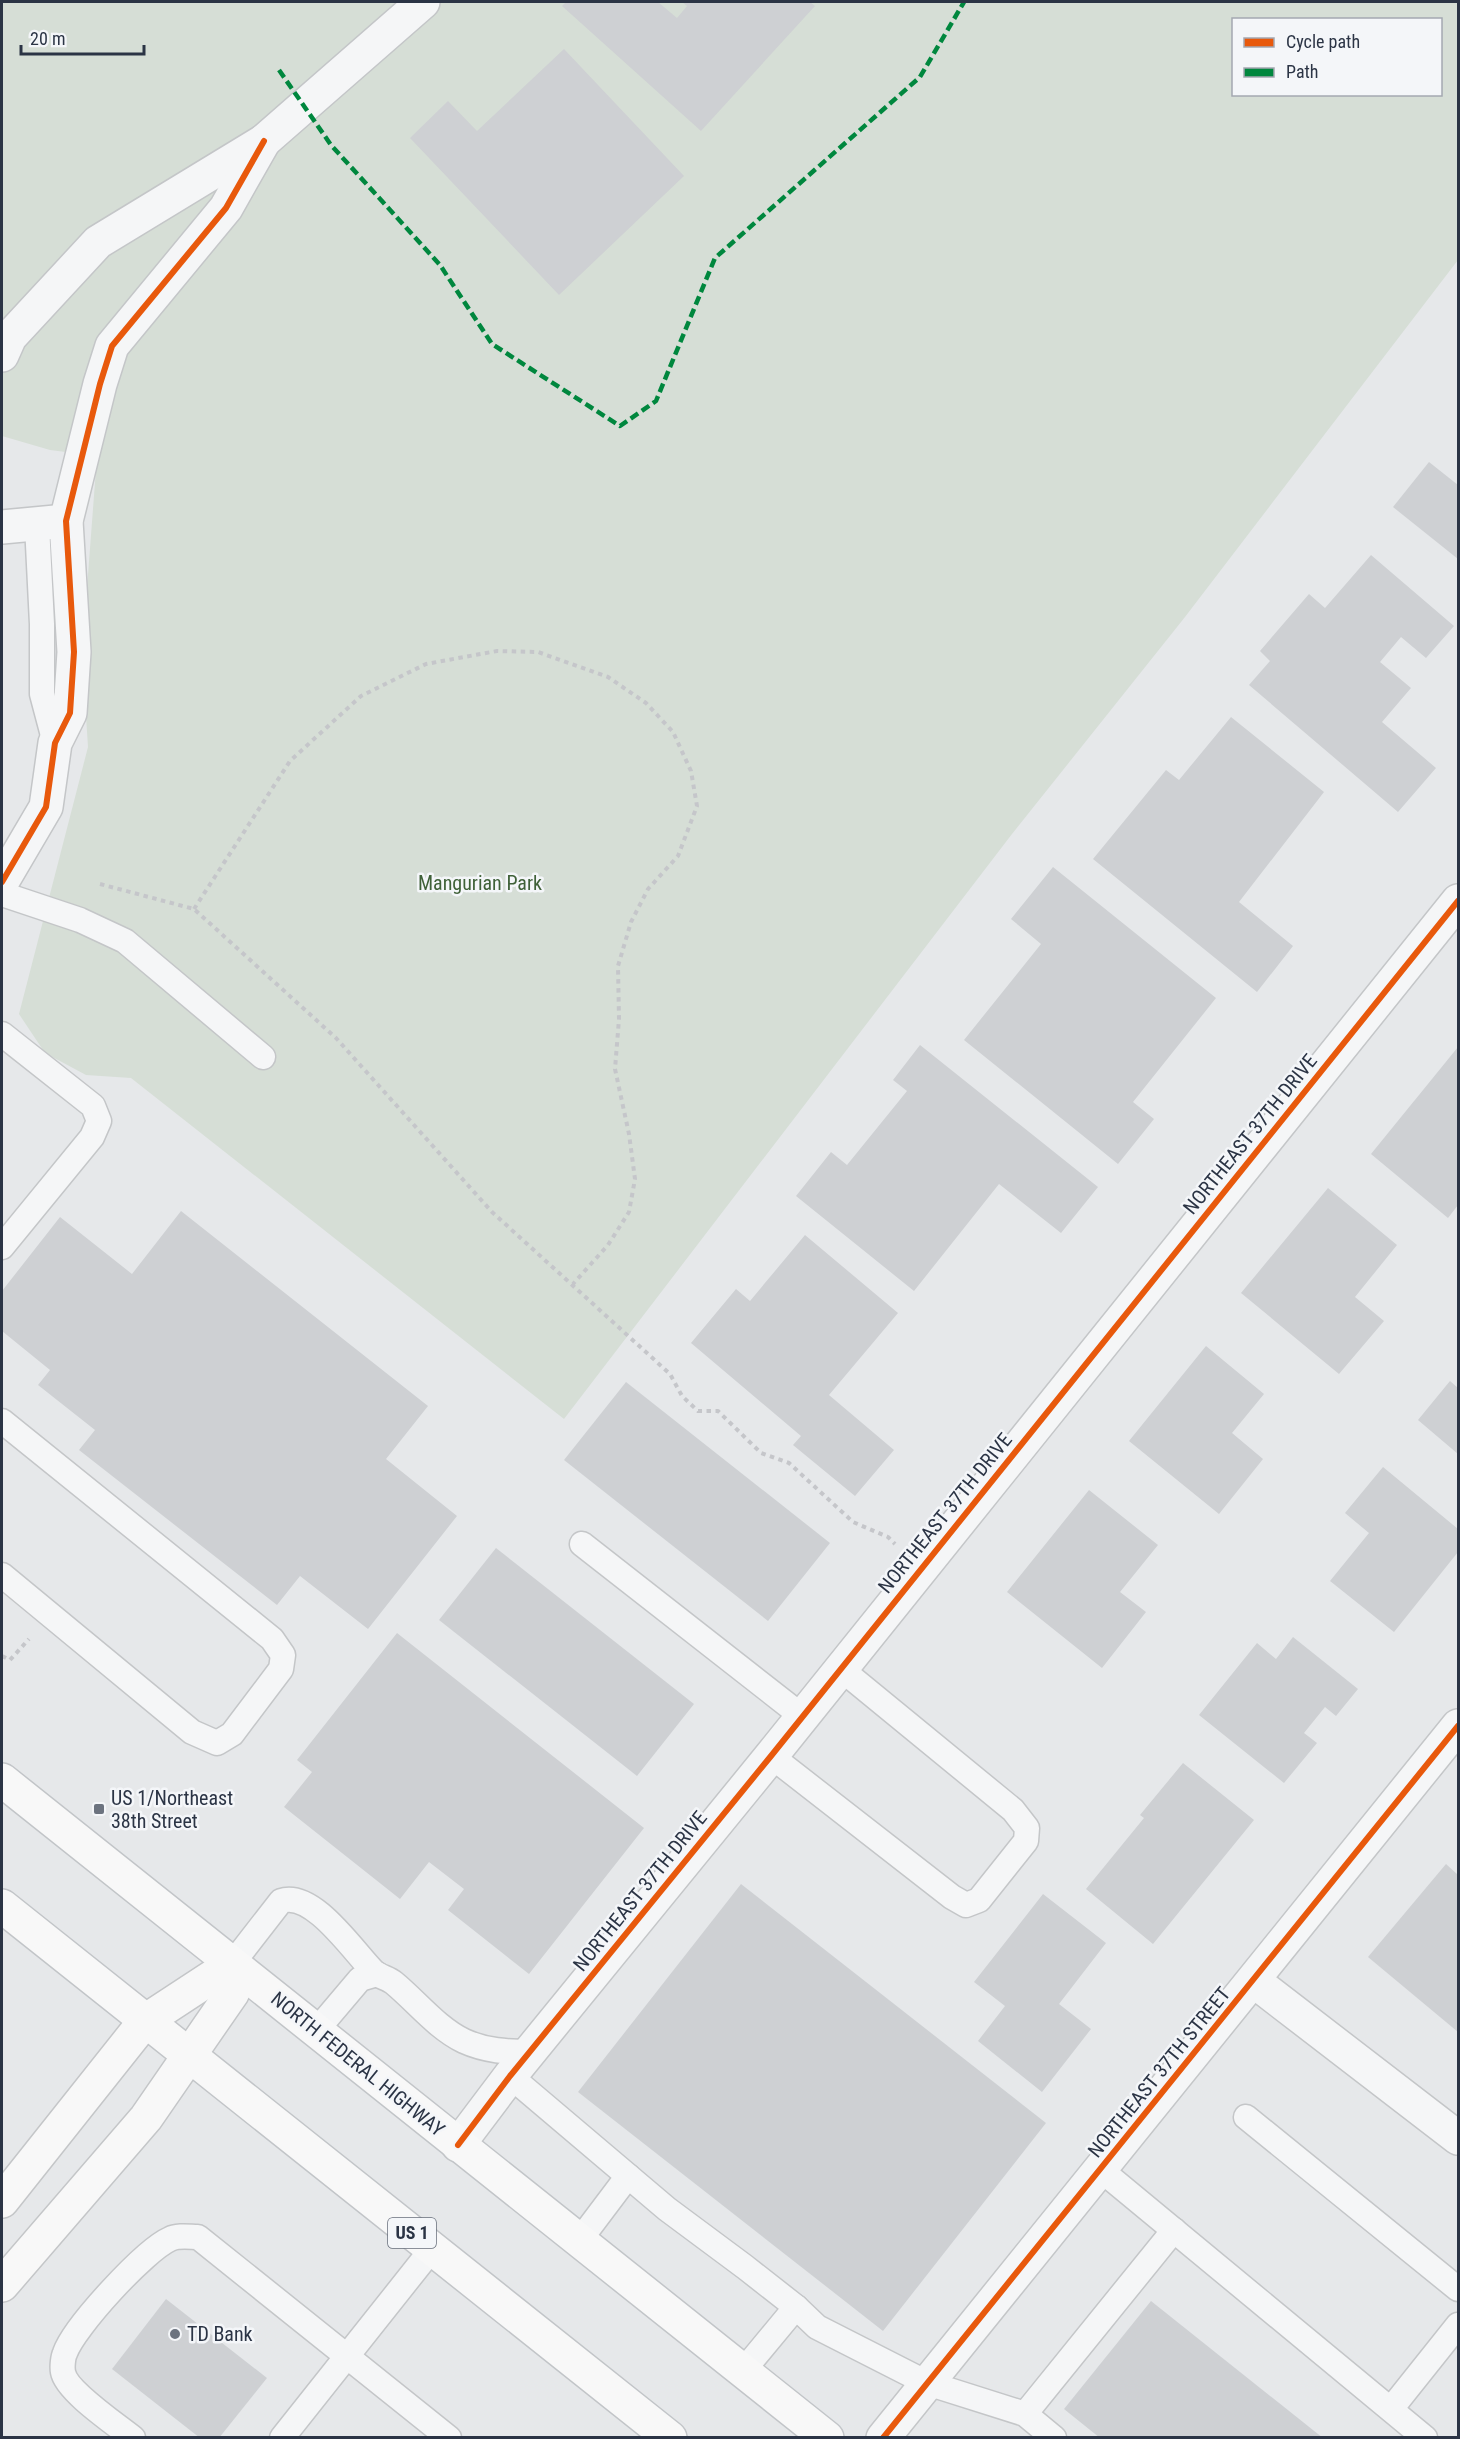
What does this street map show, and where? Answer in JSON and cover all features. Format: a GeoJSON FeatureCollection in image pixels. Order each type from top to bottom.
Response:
{"type":"FeatureCollection","features":[{"type":"Feature","properties":{"kind":"main road","name":"NORTH FEDERAL HIGHWAY"},"geometry":{"type":"LineString","coordinates":[[2,1780],[827,2438]]}},
{"type":"Feature","properties":{"kind":"main road","name":"US 1"},"geometry":{"type":"LineString","coordinates":[[2,1906],[670,2438]]}},
{"type":"Feature","properties":{"kind":"main road"},"geometry":{"type":"LineString","coordinates":[[2,2201],[145,2021],[232,1964]]}},
{"type":"Feature","properties":{"kind":"main road"},"geometry":{"type":"LineString","coordinates":[[2,2285],[146,2118],[232,1992],[232,1964]]}},
{"type":"Feature","properties":{"kind":"street"},"geometry":{"type":"LineString","coordinates":[[2,355],[10,337],[98,242],[264,141],[423,2]]}},
{"type":"Feature","properties":{"kind":"street"},"geometry":{"type":"LineString","coordinates":[[2,882],[46,807],[55,743],[70,713],[74,652],[51,523],[112,346],[226,208],[264,141]]}},
{"type":"Feature","properties":{"kind":"street"},"geometry":{"type":"LineString","coordinates":[[2,527],[51,523]]}},
{"type":"Feature","properties":{"kind":"street","name":"NORTHEAST 37TH DRIVE"},"geometry":{"type":"LineString","coordinates":[[458,2145],[520,2064],[803,1717],[1458,901]]}},
{"type":"Feature","properties":{"kind":"street","name":"NORTHEAST 37TH STREET"},"geometry":{"type":"LineString","coordinates":[[883,2438],[1458,1726]]}},
{"type":"Feature","properties":{"kind":"street"},"geometry":{"type":"LineString","coordinates":[[1254,1981],[1458,2138]]}},
{"type":"Feature","properties":{"kind":"lane"},"geometry":{"type":"LineString","coordinates":[[2,894],[80,920],[125,941],[263,1057]]}},
{"type":"Feature","properties":{"kind":"lane"},"geometry":{"type":"LineString","coordinates":[[2,1034],[93,1106],[99,1121],[92,1137],[2,1247]]}},
{"type":"Feature","properties":{"kind":"lane"},"geometry":{"type":"LineString","coordinates":[[2,1421],[272,1639],[284,1655],[281,1669],[232,1734],[217,1743],[192,1732],[2,1575]]}},
{"type":"Feature","properties":{"kind":"lane"},"geometry":{"type":"LineString","coordinates":[[582,1544],[803,1717]]}},
{"type":"Feature","properties":{"kind":"lane"},"geometry":{"type":"LineString","coordinates":[[771,1756],[951,1897],[966,1905],[979,1900],[1026,1841],[1027,1828],[1013,1810],[841,1669]]}},
{"type":"Feature","properties":{"kind":"lane"},"geometry":{"type":"LineString","coordinates":[[232,1964],[281,1901],[289,1898],[318,1911],[377,1974],[391,1981],[442,2027],[464,2041],[499,2052],[520,2064],[628,2176],[667,2209],[796,2307],[817,2327],[927,2384],[1025,2414],[1054,2438]]}},
{"type":"Feature","properties":{"kind":"lane"},"geometry":{"type":"LineString","coordinates":[[316,2031],[360,1979],[377,1974]]}},
{"type":"Feature","properties":{"kind":"lane"},"geometry":{"type":"LineString","coordinates":[[1246,2117],[1458,2289]]}},
{"type":"Feature","properties":{"kind":"lane"},"geometry":{"type":"LineString","coordinates":[[1101,2170],[1425,2438]]}},
{"type":"Feature","properties":{"kind":"lane"},"geometry":{"type":"LineString","coordinates":[[579,2241],[628,2176]]}},
{"type":"Feature","properties":{"kind":"lane"},"geometry":{"type":"LineString","coordinates":[[1025,2414],[1174,2230]]}},
{"type":"Feature","properties":{"kind":"lane"},"geometry":{"type":"LineString","coordinates":[[133,2438],[73,2389],[63,2373],[64,2354],[78,2332],[114,2289],[154,2249],[173,2237],[198,2237],[449,2438]]}},
{"type":"Feature","properties":{"kind":"lane"},"geometry":{"type":"LineString","coordinates":[[282,2438],[432,2249]]}},
{"type":"Feature","properties":{"kind":"lane"},"geometry":{"type":"LineString","coordinates":[[743,2371],[796,2307]]}},
{"type":"Feature","properties":{"kind":"lane"},"geometry":{"type":"LineString","coordinates":[[1391,2409],[1458,2325]]}},
{"type":"Feature","properties":{"kind":"path"},"geometry":{"type":"LineString","coordinates":[[194,909],[290,761],[360,696],[426,664],[497,651],[538,652],[608,677],[646,703],[673,732],[691,771],[697,806],[678,856],[648,889],[631,922],[618,966],[619,1019],[615,1069],[629,1134],[635,1179],[629,1212],[608,1245],[573,1284]]}},
{"type":"Feature","properties":{"kind":"path"},"geometry":{"type":"LineString","coordinates":[[100,884],[194,909],[336,1038],[492,1212],[670,1374],[682,1396],[698,1411],[718,1410],[761,1453],[789,1464],[853,1522],[888,1537],[922,1568]]}},
{"type":"Feature","properties":{"kind":"path"},"geometry":{"type":"LineString","coordinates":[[2,1656],[10,1660],[35,1631]]}},
{"type":"Feature","properties":{"kind":"green space","name":"Mangurian Park"},"geometry":{"type":"Polygon","coordinates":[[[2,2],[1458,2],[1458,260],[1185,617],[1012,834],[564,1419],[131,1078],[86,1075],[45,1053],[19,1014],[88,747],[82,654],[97,456],[50,450],[2,436],[2,2]]]}},
{"type":"Feature","properties":{"kind":"building"},"geometry":{"type":"Polygon","coordinates":[[[566,2],[658,2],[677,18],[687,6],[682,2],[810,2],[815,6],[701,131],[562,6],[566,2]]]}},
{"type":"Feature","properties":{"kind":"building"},"geometry":{"type":"Polygon","coordinates":[[[564,49],[684,176],[559,295],[410,138],[448,101],[477,131],[564,49]]]}},
{"type":"Feature","properties":{"kind":"building"},"geometry":{"type":"Polygon","coordinates":[[[1429,462],[1458,485],[1458,559],[1393,507],[1429,462]]]}},
{"type":"Feature","properties":{"kind":"building"},"geometry":{"type":"Polygon","coordinates":[[[1371,555],[1454,626],[1426,658],[1401,637],[1380,662],[1411,688],[1382,722],[1436,768],[1398,812],[1249,685],[1270,661],[1260,651],[1309,594],[1325,608],[1371,555]]]}},
{"type":"Feature","properties":{"kind":"building"},"geometry":{"type":"Polygon","coordinates":[[[1231,717],[1324,792],[1239,902],[1293,946],[1257,992],[1093,859],[1166,770],[1179,780],[1231,717]]]}},
{"type":"Feature","properties":{"kind":"building"},"geometry":{"type":"Polygon","coordinates":[[[1053,867],[1216,998],[1133,1102],[1154,1119],[1118,1164],[964,1040],[1041,944],[1011,919],[1053,867]]]}},
{"type":"Feature","properties":{"kind":"building"},"geometry":{"type":"Polygon","coordinates":[[[920,1045],[1098,1187],[1061,1233],[999,1184],[914,1291],[796,1196],[831,1152],[847,1165],[907,1091],[893,1080],[920,1045]]]}},
{"type":"Feature","properties":{"kind":"building"},"geometry":{"type":"Polygon","coordinates":[[[1458,1047],[1458,1205],[1448,1218],[1371,1154],[1458,1047]]]}},
{"type":"Feature","properties":{"kind":"building"},"geometry":{"type":"Polygon","coordinates":[[[1328,1188],[1397,1245],[1355,1297],[1384,1321],[1339,1374],[1241,1293],[1328,1188]]]}},
{"type":"Feature","properties":{"kind":"building"},"geometry":{"type":"Polygon","coordinates":[[[181,1211],[428,1406],[386,1459],[457,1516],[368,1629],[300,1576],[277,1605],[79,1450],[95,1430],[38,1385],[50,1370],[2,1331],[2,1291],[60,1217],[132,1274],[181,1211]]]}},
{"type":"Feature","properties":{"kind":"building"},"geometry":{"type":"Polygon","coordinates":[[[805,1235],[898,1313],[829,1395],[894,1450],[855,1496],[793,1445],[801,1436],[691,1343],[736,1289],[750,1301],[805,1235]]]}},
{"type":"Feature","properties":{"kind":"building"},"geometry":{"type":"Polygon","coordinates":[[[1206,1346],[1264,1394],[1232,1433],[1263,1459],[1219,1514],[1129,1441],[1206,1346]]]}},
{"type":"Feature","properties":{"kind":"building"},"geometry":{"type":"Polygon","coordinates":[[[1450,1381],[1458,1388],[1458,1454],[1418,1420],[1450,1381]]]}},
{"type":"Feature","properties":{"kind":"building"},"geometry":{"type":"Polygon","coordinates":[[[626,1382],[830,1543],[768,1621],[564,1460],[626,1382]]]}},
{"type":"Feature","properties":{"kind":"building"},"geometry":{"type":"Polygon","coordinates":[[[1383,1467],[1458,1529],[1458,1552],[1394,1632],[1330,1581],[1369,1533],[1345,1513],[1383,1467]]]}},
{"type":"Feature","properties":{"kind":"building"},"geometry":{"type":"Polygon","coordinates":[[[1089,1490],[1158,1545],[1120,1592],[1146,1612],[1102,1668],[1007,1592],[1089,1490]]]}},
{"type":"Feature","properties":{"kind":"building"},"geometry":{"type":"Polygon","coordinates":[[[496,1548],[694,1704],[637,1776],[439,1620],[496,1548]]]}},
{"type":"Feature","properties":{"kind":"building"},"geometry":{"type":"Polygon","coordinates":[[[397,1633],[644,1828],[529,1974],[448,1910],[464,1889],[429,1862],[400,1899],[284,1807],[312,1772],[297,1760],[397,1633]]]}},
{"type":"Feature","properties":{"kind":"building"},"geometry":{"type":"Polygon","coordinates":[[[1293,1637],[1358,1689],[1336,1716],[1325,1707],[1304,1733],[1317,1743],[1284,1783],[1199,1715],[1257,1643],[1276,1659],[1293,1637]]]}},
{"type":"Feature","properties":{"kind":"building"},"geometry":{"type":"Polygon","coordinates":[[[1183,1763],[1254,1820],[1153,1944],[1086,1889],[1144,1818],[1140,1815],[1183,1763]]]}},
{"type":"Feature","properties":{"kind":"building"},"geometry":{"type":"Polygon","coordinates":[[[1446,1864],[1458,1875],[1458,2032],[1368,1957],[1446,1864]]]}},
{"type":"Feature","properties":{"kind":"building"},"geometry":{"type":"Polygon","coordinates":[[[741,1884],[1046,2123],[883,2331],[578,2092],[741,1884]]]}},
{"type":"Feature","properties":{"kind":"building"},"geometry":{"type":"Polygon","coordinates":[[[1043,1894],[1106,1943],[1059,2004],[1091,2029],[1042,2092],[978,2041],[1005,2006],[974,1982],[1043,1894]]]}},
{"type":"Feature","properties":{"kind":"building","name":"TD Bank"},"geometry":{"type":"Polygon","coordinates":[[[166,2299],[267,2378],[219,2438],[200,2438],[112,2369],[166,2299]]]}},
{"type":"Feature","properties":{"kind":"building"},"geometry":{"type":"Polygon","coordinates":[[[1151,2301],[1323,2438],[1100,2438],[1064,2409],[1151,2301]]]}},
{"type":"Feature","properties":{"kind":"marked path"},"geometry":{"type":"LineString","coordinates":[[279,70],[331,145],[440,265],[492,344],[620,426],[656,401],[715,258],[920,77],[964,2]]}},
{"type":"Feature","properties":{"kind":"cycle path"},"geometry":{"type":"LineString","coordinates":[[2,882],[46,807],[55,743],[70,713],[74,652],[66,521],[100,384],[112,346],[226,208],[264,141]]}},
{"type":"Feature","properties":{"kind":"cycle path"},"geometry":{"type":"LineString","coordinates":[[458,2145],[510,2076],[771,1756],[1458,901]]}},
{"type":"Feature","properties":{"kind":"cycle path"},"geometry":{"type":"LineString","coordinates":[[883,2438],[1458,1726]]}},
{"type":"Feature","properties":{"kind":"place","name":"US 1/Northeast 38th Street"},"geometry":{"type":"Point","coordinates":[99,1809]}},
{"type":"Feature","properties":{"kind":"place","name":"TD Bank"},"geometry":{"type":"Point","coordinates":[175,2334]}}]}
